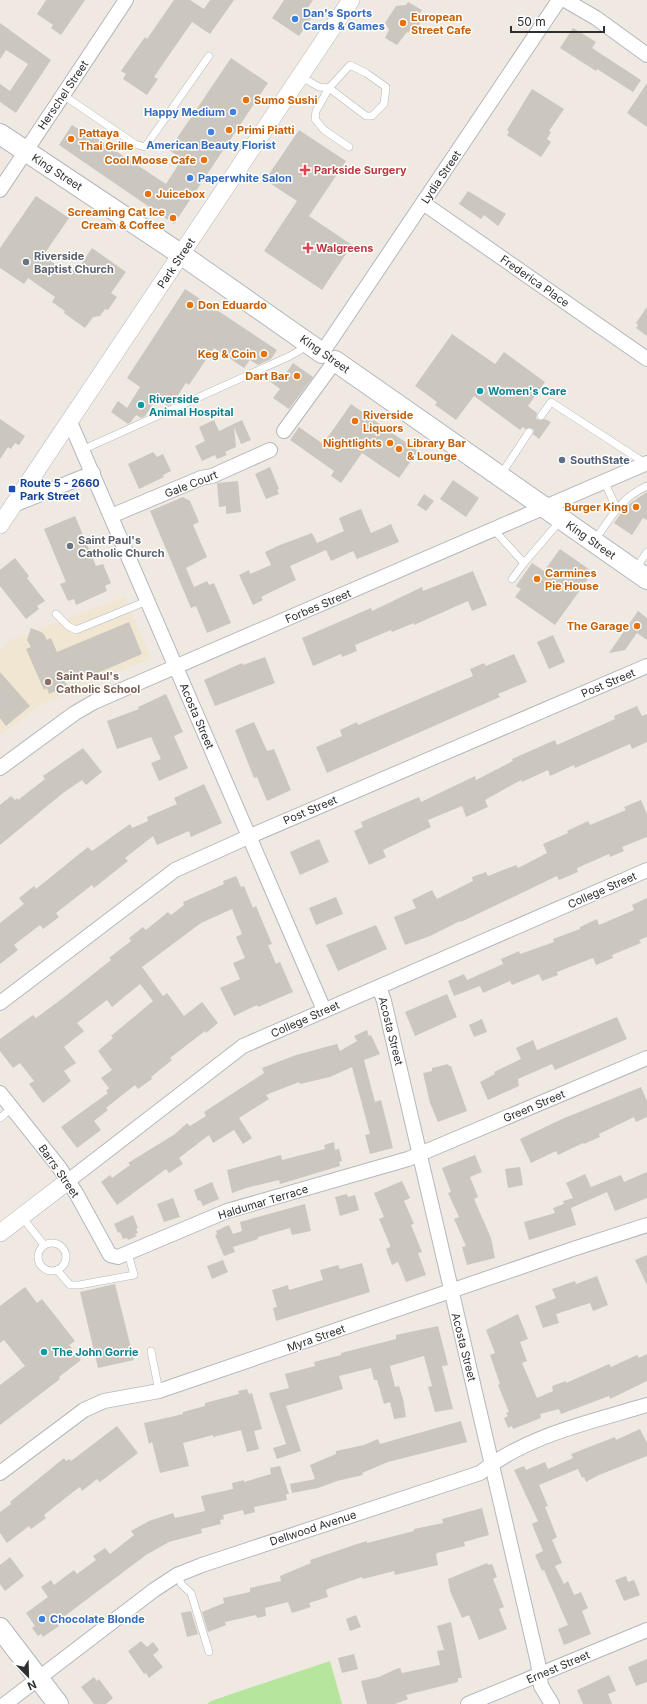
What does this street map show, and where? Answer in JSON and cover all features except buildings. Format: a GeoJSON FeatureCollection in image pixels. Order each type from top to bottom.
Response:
{"type":"FeatureCollection","features":[{"type":"Feature","properties":{"kind":"main road","name":"King Street"},"geometry":{"type":"LineString","coordinates":[[0,134],[182,255],[641,575]]}},
{"type":"Feature","properties":{"kind":"main road"},"geometry":{"type":"LineString","coordinates":[[0,1628],[58,1704]]}},
{"type":"Feature","properties":{"kind":"street","name":"Herschel Street"},"geometry":{"type":"LineString","coordinates":[[0,190],[126,0]]}},
{"type":"Feature","properties":{"kind":"street","name":"Park Street"},"geometry":{"type":"LineString","coordinates":[[0,525],[16,504],[351,0]]}},
{"type":"Feature","properties":{"kind":"street","name":"Lydia Street"},"geometry":{"type":"LineString","coordinates":[[322,353],[559,0]]}},
{"type":"Feature","properties":{"kind":"street"},"geometry":{"type":"LineString","coordinates":[[565,0],[596,18],[647,55]]}},
{"type":"Feature","properties":{"kind":"street","name":"Frederica Place"},"geometry":{"type":"LineString","coordinates":[[423,203],[647,359]]}},
{"type":"Feature","properties":{"kind":"street"},"geometry":{"type":"LineString","coordinates":[[284,431],[322,353]]}},
{"type":"Feature","properties":{"kind":"street","name":"Acosta Street"},"geometry":{"type":"LineString","coordinates":[[70,422],[324,1010]]}},
{"type":"Feature","properties":{"kind":"street","name":"Gale Court"},"geometry":{"type":"LineString","coordinates":[[111,516],[201,478],[212,476],[270,450]]}},
{"type":"Feature","properties":{"kind":"street","name":"Forbes Street"},"geometry":{"type":"LineString","coordinates":[[0,768],[75,713],[94,702],[646,463]]}},
{"type":"Feature","properties":{"kind":"street"},"geometry":{"type":"LineString","coordinates":[[16,504],[93,473]]}},
{"type":"Feature","properties":{"kind":"street","name":"Post Street"},"geometry":{"type":"LineString","coordinates":[[0,1003],[175,870],[248,837],[647,666]]}},
{"type":"Feature","properties":{"kind":"street","name":"College Street"},"geometry":{"type":"LineString","coordinates":[[0,1233],[243,1046],[647,870]]}},
{"type":"Feature","properties":{"kind":"street","name":"Acosta Street"},"geometry":{"type":"LineString","coordinates":[[379,987],[384,1001],[450,1291],[492,1464],[541,1686],[552,1704]]}},
{"type":"Feature","properties":{"kind":"street","name":"Green Street"},"geometry":{"type":"LineString","coordinates":[[420,1154],[647,1058]]}},
{"type":"Feature","properties":{"kind":"street","name":"Barrs Street"},"geometry":{"type":"LineString","coordinates":[[0,1093],[68,1181],[110,1255]]}},
{"type":"Feature","properties":{"kind":"street","name":"Haldumar Terrace"},"geometry":{"type":"LineString","coordinates":[[110,1255],[118,1257],[227,1211],[420,1154]]}},
{"type":"Feature","properties":{"kind":"street","name":"Myra Street"},"geometry":{"type":"LineString","coordinates":[[0,1473],[84,1410],[104,1401],[159,1391],[573,1248],[647,1225]]}},
{"type":"Feature","properties":{"kind":"street","name":"Dellwood Avenue"},"geometry":{"type":"LineString","coordinates":[[5,1704],[154,1590],[177,1575],[202,1565],[480,1473],[503,1455],[558,1432],[647,1404]]}},
{"type":"Feature","properties":{"kind":"street","name":"Ernest Street"},"geometry":{"type":"LineString","coordinates":[[468,1704],[647,1630]]}},
{"type":"Feature","properties":{"kind":"lane"},"geometry":{"type":"LineString","coordinates":[[63,95],[135,144],[145,147],[210,56]]}},
{"type":"Feature","properties":{"kind":"lane"},"geometry":{"type":"LineString","coordinates":[[300,76],[319,86],[329,88],[366,116],[372,116],[384,104],[386,88],[366,73],[350,65],[329,88],[316,111],[315,119],[324,130],[349,147]]}},
{"type":"Feature","properties":{"kind":"lane"},"geometry":{"type":"LineString","coordinates":[[82,450],[290,356],[322,353]]}},
{"type":"Feature","properties":{"kind":"lane"},"geometry":{"type":"LineString","coordinates":[[541,416],[551,402],[646,463]]}},
{"type":"Feature","properties":{"kind":"lane"},"geometry":{"type":"LineString","coordinates":[[500,476],[529,432]]}},
{"type":"Feature","properties":{"kind":"lane"},"geometry":{"type":"LineString","coordinates":[[604,481],[617,509]]}},
{"type":"Feature","properties":{"kind":"lane"},"geometry":{"type":"LineString","coordinates":[[593,542],[621,502],[632,493],[647,486]]}},
{"type":"Feature","properties":{"kind":"lane"},"geometry":{"type":"LineString","coordinates":[[512,579],[562,520]]}},
{"type":"Feature","properties":{"kind":"lane"},"geometry":{"type":"LineString","coordinates":[[493,530],[524,563]]}},
{"type":"Feature","properties":{"kind":"lane"},"geometry":{"type":"LineString","coordinates":[[641,575],[647,552]]}},
{"type":"Feature","properties":{"kind":"lane"},"geometry":{"type":"LineString","coordinates":[[56,614],[68,626],[76,630],[147,601]]}},
{"type":"Feature","properties":{"kind":"lane"},"geometry":{"type":"LineString","coordinates":[[0,1118],[12,1108]]}},
{"type":"Feature","properties":{"kind":"lane"},"geometry":{"type":"LineString","coordinates":[[21,1216],[44,1245]]}},
{"type":"Feature","properties":{"kind":"lane"},"geometry":{"type":"LineString","coordinates":[[53,1243],[61,1246],[64,1250],[66,1255],[64,1264],[57,1270],[48,1271],[40,1265],[37,1257],[38,1252],[44,1245],[53,1243]]}},
{"type":"Feature","properties":{"kind":"lane"},"geometry":{"type":"LineString","coordinates":[[57,1270],[70,1285],[79,1285],[134,1275],[128,1253]]}},
{"type":"Feature","properties":{"kind":"lane"},"geometry":{"type":"LineString","coordinates":[[151,1351],[159,1391]]}},
{"type":"Feature","properties":{"kind":"lane"},"geometry":{"type":"LineString","coordinates":[[177,1575],[182,1585],[191,1593],[209,1652]]}},
{"type":"Feature","properties":{"kind":"shaded area","name":"Saint Paul's Catholic School"},"geometry":{"type":"Polygon","coordinates":[[[125,597],[151,658],[40,705],[0,735],[0,650],[10,640],[125,597]]]}},
{"type":"Feature","properties":{"kind":"green space"},"geometry":{"type":"Polygon","coordinates":[[[330,1661],[342,1704],[207,1704],[211,1701],[330,1661]]]}},
{"type":"Feature","properties":{"kind":"place","name":"Dan's Sports Cards & Games"},"geometry":{"type":"Point","coordinates":[295,19]}},
{"type":"Feature","properties":{"kind":"place","name":"European Street Cafe"},"geometry":{"type":"Point","coordinates":[403,23]}},
{"type":"Feature","properties":{"kind":"place","name":"Sumo Sushi"},"geometry":{"type":"Point","coordinates":[246,100]}},
{"type":"Feature","properties":{"kind":"place","name":"Happy Medium"},"geometry":{"type":"Point","coordinates":[233,112]}},
{"type":"Feature","properties":{"kind":"place","name":"Primi Piatti"},"geometry":{"type":"Point","coordinates":[229,130]}},
{"type":"Feature","properties":{"kind":"place","name":"American Beauty Florist"},"geometry":{"type":"Point","coordinates":[211,132]}},
{"type":"Feature","properties":{"kind":"place","name":"Pattaya Thai Grille"},"geometry":{"type":"Point","coordinates":[71,139]}},
{"type":"Feature","properties":{"kind":"place","name":"Cool Moose Cafe"},"geometry":{"type":"Point","coordinates":[204,160]}},
{"type":"Feature","properties":{"kind":"place","name":"Parkside Surgery"},"geometry":{"type":"Point","coordinates":[305,170]}},
{"type":"Feature","properties":{"kind":"place","name":"Paperwhite Salon"},"geometry":{"type":"Point","coordinates":[190,178]}},
{"type":"Feature","properties":{"kind":"place","name":"Juicebox"},"geometry":{"type":"Point","coordinates":[148,194]}},
{"type":"Feature","properties":{"kind":"place","name":"Screaming Cat Ice Cream & Coffee"},"geometry":{"type":"Point","coordinates":[173,218]}},
{"type":"Feature","properties":{"kind":"place","name":"Walgreens"},"geometry":{"type":"Point","coordinates":[308,248]}},
{"type":"Feature","properties":{"kind":"place","name":"Riverside Baptist Church"},"geometry":{"type":"Point","coordinates":[26,262]}},
{"type":"Feature","properties":{"kind":"place","name":"Don Eduardo"},"geometry":{"type":"Point","coordinates":[190,305]}},
{"type":"Feature","properties":{"kind":"place","name":"Keg & Coin"},"geometry":{"type":"Point","coordinates":[264,354]}},
{"type":"Feature","properties":{"kind":"place","name":"Dart Bar"},"geometry":{"type":"Point","coordinates":[297,376]}},
{"type":"Feature","properties":{"kind":"place","name":"Women's Care"},"geometry":{"type":"Point","coordinates":[480,391]}},
{"type":"Feature","properties":{"kind":"place","name":"Riverside Animal Hospital"},"geometry":{"type":"Point","coordinates":[141,405]}},
{"type":"Feature","properties":{"kind":"place","name":"Riverside Liquors"},"geometry":{"type":"Point","coordinates":[355,421]}},
{"type":"Feature","properties":{"kind":"place","name":"Nightlights"},"geometry":{"type":"Point","coordinates":[390,443]}},
{"type":"Feature","properties":{"kind":"place","name":"Library Bar & Lounge"},"geometry":{"type":"Point","coordinates":[399,449]}},
{"type":"Feature","properties":{"kind":"place","name":"SouthState"},"geometry":{"type":"Point","coordinates":[562,460]}},
{"type":"Feature","properties":{"kind":"place","name":"Route 5 - 2660 Park Street"},"geometry":{"type":"Point","coordinates":[12,489]}},
{"type":"Feature","properties":{"kind":"place","name":"Burger King"},"geometry":{"type":"Point","coordinates":[636,507]}},
{"type":"Feature","properties":{"kind":"place","name":"Saint Paul's Catholic Church"},"geometry":{"type":"Point","coordinates":[70,546]}},
{"type":"Feature","properties":{"kind":"place","name":"Carmines Pie House"},"geometry":{"type":"Point","coordinates":[537,579]}},
{"type":"Feature","properties":{"kind":"place","name":"The Garage"},"geometry":{"type":"Point","coordinates":[637,626]}},
{"type":"Feature","properties":{"kind":"place","name":"Saint Paul's Catholic School"},"geometry":{"type":"Point","coordinates":[48,682]}},
{"type":"Feature","properties":{"kind":"place","name":"The John Gorrie"},"geometry":{"type":"Point","coordinates":[44,1352]}},
{"type":"Feature","properties":{"kind":"place","name":"Chocolate Blonde"},"geometry":{"type":"Point","coordinates":[42,1619]}}]}
